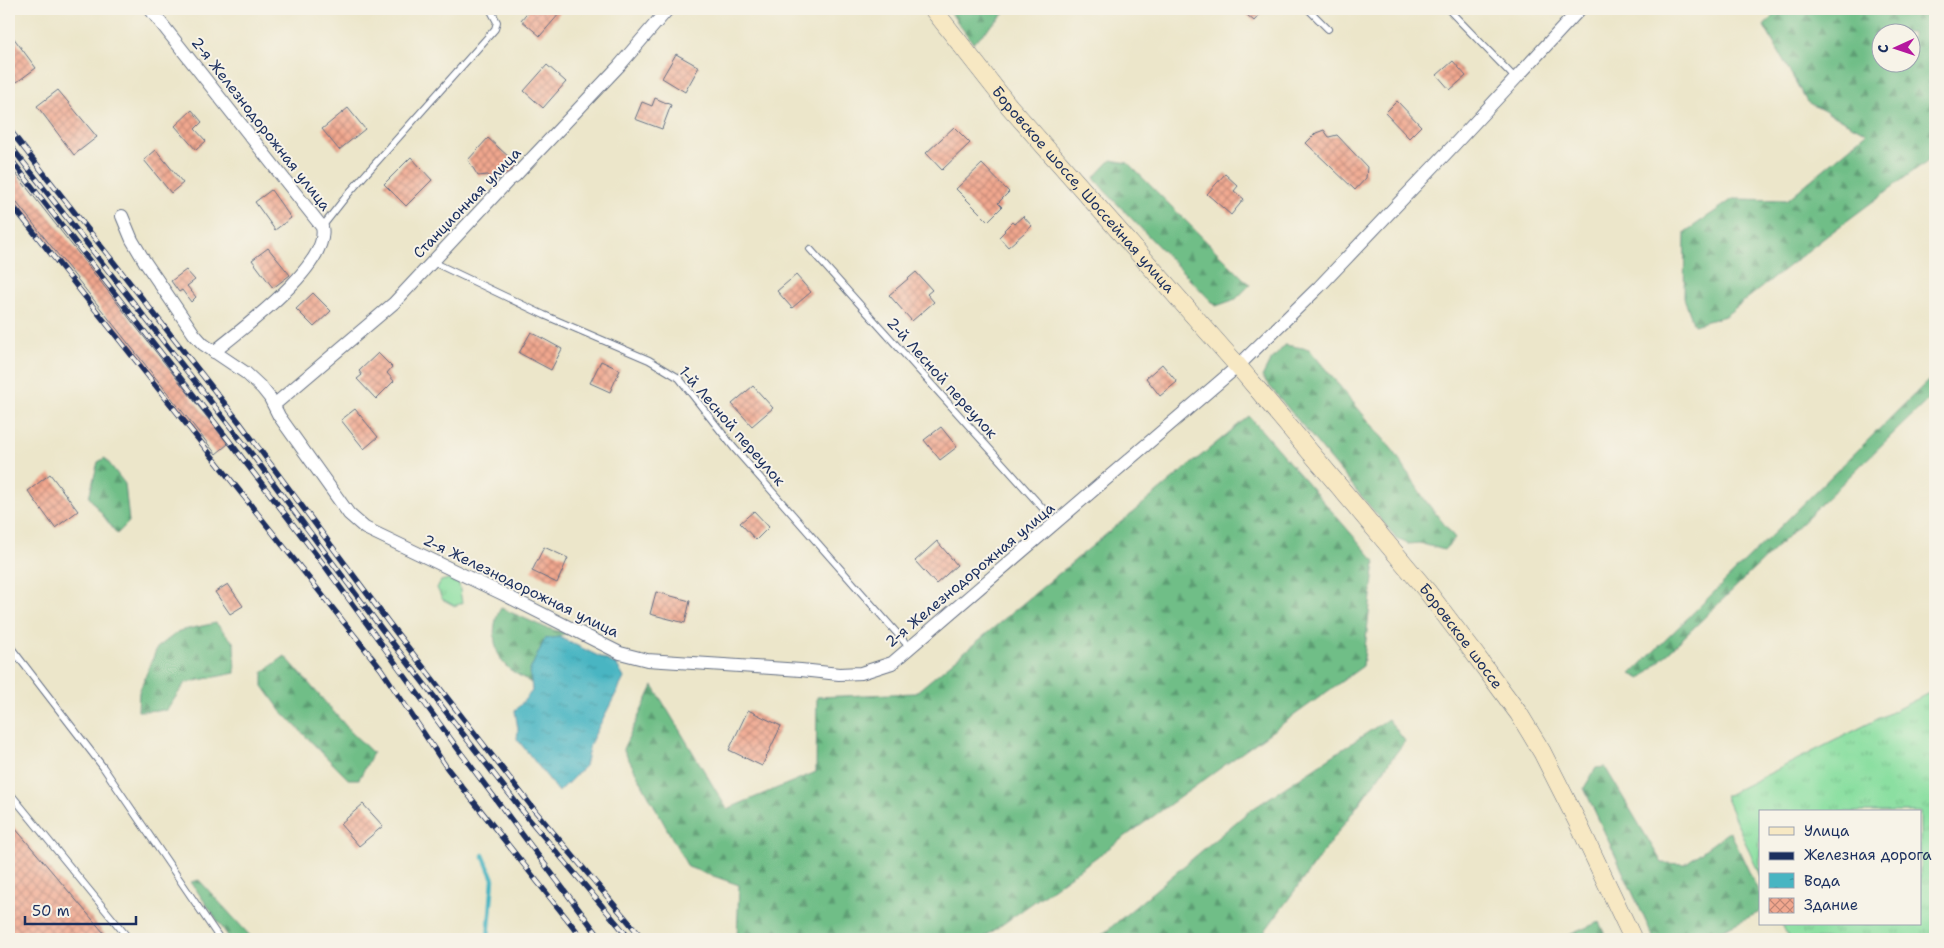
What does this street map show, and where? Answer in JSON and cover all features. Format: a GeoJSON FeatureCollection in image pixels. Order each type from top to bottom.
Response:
{"type":"FeatureCollection","features":[{"type":"Feature","properties":{"kind":"main road","name":"Боровское шоссе, Шоссейная улица"},"geometry":{"type":"LineString","coordinates":[[933,9],[1010,106],[1238,366]]}},
{"type":"Feature","properties":{"kind":"main road","name":"Боровское шоссе"},"geometry":{"type":"LineString","coordinates":[[1238,366],[1427,591],[1519,714],[1542,752],[1578,823],[1633,939]]}},
{"type":"Feature","properties":{"kind":"street","name":"2-я Железнодорожная улица"},"geometry":{"type":"LineString","coordinates":[[150,9],[322,227],[323,231],[314,257],[299,278],[290,288],[214,352],[246,373],[262,388],[279,416],[349,514],[359,524],[620,653],[647,660],[849,674],[861,673],[892,663],[1238,366],[1319,287],[1580,9]]}},
{"type":"Feature","properties":{"kind":"street","name":"Станционная улица"},"geometry":{"type":"LineString","coordinates":[[274,405],[394,303],[612,73],[668,9]]}},
{"type":"Feature","properties":{"kind":"street"},"geometry":{"type":"LineString","coordinates":[[122,216],[132,240],[145,262],[194,334],[214,352]]}},
{"type":"Feature","properties":{"kind":"lane"},"geometry":{"type":"LineString","coordinates":[[322,227],[348,194],[495,29],[497,22],[490,9]]}},
{"type":"Feature","properties":{"kind":"lane"},"geometry":{"type":"LineString","coordinates":[[1308,9],[1328,29]]}},
{"type":"Feature","properties":{"kind":"lane"},"geometry":{"type":"LineString","coordinates":[[1448,9],[1515,78]]}},
{"type":"Feature","properties":{"kind":"lane","name":"2-й Лесной переулок"},"geometry":{"type":"LineString","coordinates":[[810,248],[1056,523]]}},
{"type":"Feature","properties":{"kind":"lane","name":"1-й Лесной переулок"},"geometry":{"type":"LineString","coordinates":[[432,262],[544,315],[664,368],[679,378],[709,418],[910,648]]}},
{"type":"Feature","properties":{"kind":"lane"},"geometry":{"type":"LineString","coordinates":[[9,645],[103,767],[220,939]]}},
{"type":"Feature","properties":{"kind":"lane"},"geometry":{"type":"LineString","coordinates":[[9,792],[129,939]]}},
{"type":"Feature","properties":{"kind":"green space"},"geometry":{"type":"Polygon","coordinates":[[[948,9],[1009,9],[973,43],[948,9]]]}},
{"type":"Feature","properties":{"kind":"green space"},"geometry":{"type":"Polygon","coordinates":[[[1779,9],[1935,9],[1935,155],[1828,235],[1725,316],[1694,325],[1684,298],[1685,232],[1733,199],[1787,200],[1867,133],[1807,102],[1764,26],[1779,9]]]}},
{"type":"Feature","properties":{"kind":"green space"},"geometry":{"type":"Polygon","coordinates":[[[1111,160],[1128,163],[1250,285],[1236,299],[1216,306],[1105,191],[1094,178],[1111,160]]]}},
{"type":"Feature","properties":{"kind":"green space"},"geometry":{"type":"Polygon","coordinates":[[[1285,345],[1309,349],[1395,453],[1425,500],[1455,538],[1444,550],[1419,543],[1408,544],[1397,539],[1262,377],[1269,363],[1285,345]]]}},
{"type":"Feature","properties":{"kind":"green space"},"geometry":{"type":"Polygon","coordinates":[[[1935,374],[1935,393],[1641,679],[1631,674],[1935,374]]]}},
{"type":"Feature","properties":{"kind":"green space"},"geometry":{"type":"Polygon","coordinates":[[[1249,416],[1375,561],[1363,666],[982,939],[737,939],[739,885],[688,867],[623,749],[653,686],[727,809],[816,772],[817,697],[915,693],[1249,416]]]}},
{"type":"Feature","properties":{"kind":"green space"},"geometry":{"type":"Polygon","coordinates":[[[105,458],[125,484],[129,522],[117,534],[89,497],[98,462],[105,458]]]}},
{"type":"Feature","properties":{"kind":"green space"},"geometry":{"type":"Polygon","coordinates":[[[449,579],[459,584],[462,603],[455,606],[442,599],[437,588],[441,581],[449,579]]]}},
{"type":"Feature","properties":{"kind":"green space"},"geometry":{"type":"Polygon","coordinates":[[[501,608],[546,628],[566,633],[559,637],[545,639],[530,670],[531,683],[508,668],[497,652],[494,629],[501,608]]]}},
{"type":"Feature","properties":{"kind":"green space"},"geometry":{"type":"Polygon","coordinates":[[[216,623],[234,643],[235,673],[185,683],[167,710],[138,711],[139,692],[157,648],[179,631],[216,623]]]}},
{"type":"Feature","properties":{"kind":"green space"},"geometry":{"type":"Polygon","coordinates":[[[285,656],[352,733],[373,753],[359,779],[348,779],[282,712],[263,686],[263,672],[285,656]]]}},
{"type":"Feature","properties":{"kind":"green space"},"geometry":{"type":"Polygon","coordinates":[[[1935,690],[1935,939],[1789,939],[1783,926],[1922,926],[1922,810],[1759,810],[1759,874],[1725,796],[1935,690]]]}},
{"type":"Feature","properties":{"kind":"green space"},"geometry":{"type":"Polygon","coordinates":[[[1388,719],[1405,741],[1259,939],[1097,939],[1248,812],[1388,719]]]}},
{"type":"Feature","properties":{"kind":"green space"},"geometry":{"type":"Polygon","coordinates":[[[1605,767],[1662,863],[1685,864],[1730,831],[1759,893],[1759,912],[1702,939],[1654,939],[1584,788],[1596,768],[1605,767]]]}},
{"type":"Feature","properties":{"kind":"green space"},"geometry":{"type":"Polygon","coordinates":[[[199,880],[253,939],[230,939],[191,882],[199,880]]]}},
{"type":"Feature","properties":{"kind":"green space"},"geometry":{"type":"Polygon","coordinates":[[[1599,922],[1607,939],[1560,939],[1599,922]]]}},
{"type":"Feature","properties":{"kind":"water"},"geometry":{"type":"Polygon","coordinates":[[[559,637],[617,665],[624,678],[590,744],[585,766],[559,792],[517,739],[518,729],[515,711],[532,691],[530,670],[545,639],[559,637]]]}},
{"type":"Feature","properties":{"kind":"building"},"geometry":{"type":"Polygon","coordinates":[[[530,9],[555,9],[560,13],[540,36],[521,20],[530,9]]]}},
{"type":"Feature","properties":{"kind":"building"},"geometry":{"type":"Polygon","coordinates":[[[1240,9],[1265,9],[1254,21],[1240,9]]]}},
{"type":"Feature","properties":{"kind":"building"},"geometry":{"type":"Polygon","coordinates":[[[10,33],[36,68],[17,82],[9,70],[10,33]]]}},
{"type":"Feature","properties":{"kind":"building"},"geometry":{"type":"Polygon","coordinates":[[[676,54],[699,67],[685,92],[662,78],[676,54]]]}},
{"type":"Feature","properties":{"kind":"building"},"geometry":{"type":"Polygon","coordinates":[[[1453,61],[1466,76],[1450,90],[1437,75],[1453,61]]]}},
{"type":"Feature","properties":{"kind":"building"},"geometry":{"type":"Polygon","coordinates":[[[547,65],[566,82],[543,108],[524,91],[547,65]]]}},
{"type":"Feature","properties":{"kind":"building"},"geometry":{"type":"Polygon","coordinates":[[[58,90],[97,137],[74,155],[37,106],[58,90]]]}},
{"type":"Feature","properties":{"kind":"building"},"geometry":{"type":"Polygon","coordinates":[[[655,98],[671,105],[662,129],[635,119],[642,102],[652,106],[655,98]]]}},
{"type":"Feature","properties":{"kind":"building"},"geometry":{"type":"Polygon","coordinates":[[[1397,101],[1421,126],[1409,138],[1385,113],[1397,101]]]}},
{"type":"Feature","properties":{"kind":"building"},"geometry":{"type":"Polygon","coordinates":[[[348,108],[365,129],[339,150],[322,129],[348,108]]]}},
{"type":"Feature","properties":{"kind":"building"},"geometry":{"type":"Polygon","coordinates":[[[192,110],[202,122],[195,129],[206,141],[196,150],[175,126],[192,110]]]}},
{"type":"Feature","properties":{"kind":"building"},"geometry":{"type":"Polygon","coordinates":[[[954,127],[970,143],[942,170],[926,153],[954,127]]]}},
{"type":"Feature","properties":{"kind":"building"},"geometry":{"type":"Polygon","coordinates":[[[1324,130],[1329,137],[1337,135],[1367,167],[1366,178],[1355,190],[1306,143],[1316,133],[1324,130]]]}},
{"type":"Feature","properties":{"kind":"building"},"geometry":{"type":"Polygon","coordinates":[[[488,138],[520,167],[509,180],[503,174],[496,182],[488,175],[478,176],[468,160],[488,138]]]}},
{"type":"Feature","properties":{"kind":"building"},"geometry":{"type":"Polygon","coordinates":[[[156,150],[183,183],[171,193],[144,160],[156,150]]]}},
{"type":"Feature","properties":{"kind":"building"},"geometry":{"type":"Polygon","coordinates":[[[411,157],[432,180],[406,206],[384,184],[411,157]]]}},
{"type":"Feature","properties":{"kind":"building"},"geometry":{"type":"Polygon","coordinates":[[[982,164],[1009,192],[998,203],[1002,207],[988,221],[956,189],[982,164]]]}},
{"type":"Feature","properties":{"kind":"building"},"geometry":{"type":"Polygon","coordinates":[[[9,165],[228,444],[216,454],[9,193],[9,165]]]}},
{"type":"Feature","properties":{"kind":"building"},"geometry":{"type":"Polygon","coordinates":[[[1225,174],[1238,186],[1234,191],[1244,199],[1231,215],[1207,194],[1225,174]]]}},
{"type":"Feature","properties":{"kind":"building"},"geometry":{"type":"Polygon","coordinates":[[[271,190],[291,218],[275,230],[255,202],[271,190]]]}},
{"type":"Feature","properties":{"kind":"building"},"geometry":{"type":"Polygon","coordinates":[[[1023,216],[1032,226],[1008,247],[999,237],[1012,222],[1014,224],[1023,216]]]}},
{"type":"Feature","properties":{"kind":"building"},"geometry":{"type":"Polygon","coordinates":[[[268,248],[290,275],[273,288],[252,260],[268,248]]]}},
{"type":"Feature","properties":{"kind":"building"},"geometry":{"type":"Polygon","coordinates":[[[186,270],[195,280],[187,286],[196,297],[191,302],[182,290],[179,292],[171,281],[186,270]]]}},
{"type":"Feature","properties":{"kind":"building"},"geometry":{"type":"Polygon","coordinates":[[[916,272],[932,290],[927,294],[934,302],[912,321],[889,295],[916,272]]]}},
{"type":"Feature","properties":{"kind":"building"},"geometry":{"type":"Polygon","coordinates":[[[796,275],[811,292],[792,308],[777,291],[796,275]]]}},
{"type":"Feature","properties":{"kind":"building"},"geometry":{"type":"Polygon","coordinates":[[[313,293],[331,311],[314,327],[296,309],[313,293]]]}},
{"type":"Feature","properties":{"kind":"building"},"geometry":{"type":"Polygon","coordinates":[[[531,332],[562,349],[551,370],[519,353],[531,332]]]}},
{"type":"Feature","properties":{"kind":"building"},"geometry":{"type":"Polygon","coordinates":[[[378,353],[392,367],[387,373],[394,381],[376,399],[357,379],[362,375],[359,371],[378,353]]]}},
{"type":"Feature","properties":{"kind":"building"},"geometry":{"type":"Polygon","coordinates":[[[601,361],[620,370],[610,392],[590,383],[601,361]]]}},
{"type":"Feature","properties":{"kind":"building"},"geometry":{"type":"Polygon","coordinates":[[[1162,364],[1177,382],[1160,396],[1146,378],[1162,364]]]}},
{"type":"Feature","properties":{"kind":"building"},"geometry":{"type":"Polygon","coordinates":[[[753,386],[773,408],[752,426],[732,404],[753,386]]]}},
{"type":"Feature","properties":{"kind":"building"},"geometry":{"type":"Polygon","coordinates":[[[355,409],[378,437],[364,449],[341,420],[355,409]]]}},
{"type":"Feature","properties":{"kind":"building"},"geometry":{"type":"Polygon","coordinates":[[[941,427],[957,447],[940,460],[924,440],[941,427]]]}},
{"type":"Feature","properties":{"kind":"building"},"geometry":{"type":"Polygon","coordinates":[[[50,474],[78,511],[55,528],[28,491],[50,474]]]}},
{"type":"Feature","properties":{"kind":"building"},"geometry":{"type":"Polygon","coordinates":[[[754,511],[769,527],[756,540],[740,523],[754,511]]]}},
{"type":"Feature","properties":{"kind":"building"},"geometry":{"type":"Polygon","coordinates":[[[937,541],[957,565],[936,584],[915,561],[937,541]]]}},
{"type":"Feature","properties":{"kind":"building"},"geometry":{"type":"Polygon","coordinates":[[[544,547],[568,558],[557,583],[532,571],[544,547]]]}},
{"type":"Feature","properties":{"kind":"building"},"geometry":{"type":"Polygon","coordinates":[[[228,584],[243,606],[230,614],[215,592],[228,584]]]}},
{"type":"Feature","properties":{"kind":"building"},"geometry":{"type":"Polygon","coordinates":[[[656,592],[690,601],[685,623],[650,614],[656,592]]]}},
{"type":"Feature","properties":{"kind":"building"},"geometry":{"type":"Polygon","coordinates":[[[748,710],[781,726],[762,766],[729,750],[748,710]]]}},
{"type":"Feature","properties":{"kind":"building"},"geometry":{"type":"Polygon","coordinates":[[[363,804],[383,826],[359,846],[340,824],[363,804]]]}},
{"type":"Feature","properties":{"kind":"building"},"geometry":{"type":"Polygon","coordinates":[[[9,821],[109,939],[9,939],[9,821]]]}},
{"type":"Feature","properties":{"kind":"waterway"},"geometry":{"type":"LineString","coordinates":[[483,855],[493,879],[488,939]]}},
{"type":"Feature","properties":{"kind":"railway"},"geometry":{"type":"LineString","coordinates":[[9,129],[240,423],[389,623],[536,812],[643,939]]}},
{"type":"Feature","properties":{"kind":"railway"},"geometry":{"type":"LineString","coordinates":[[9,144],[251,453],[381,628],[528,818],[630,939]]}},
{"type":"Feature","properties":{"kind":"railway"},"geometry":{"type":"LineString","coordinates":[[9,157],[324,565],[458,749],[601,939]]}},
{"type":"Feature","properties":{"kind":"railway"},"geometry":{"type":"LineString","coordinates":[[9,201],[381,669],[447,768],[583,939]]}}]}
